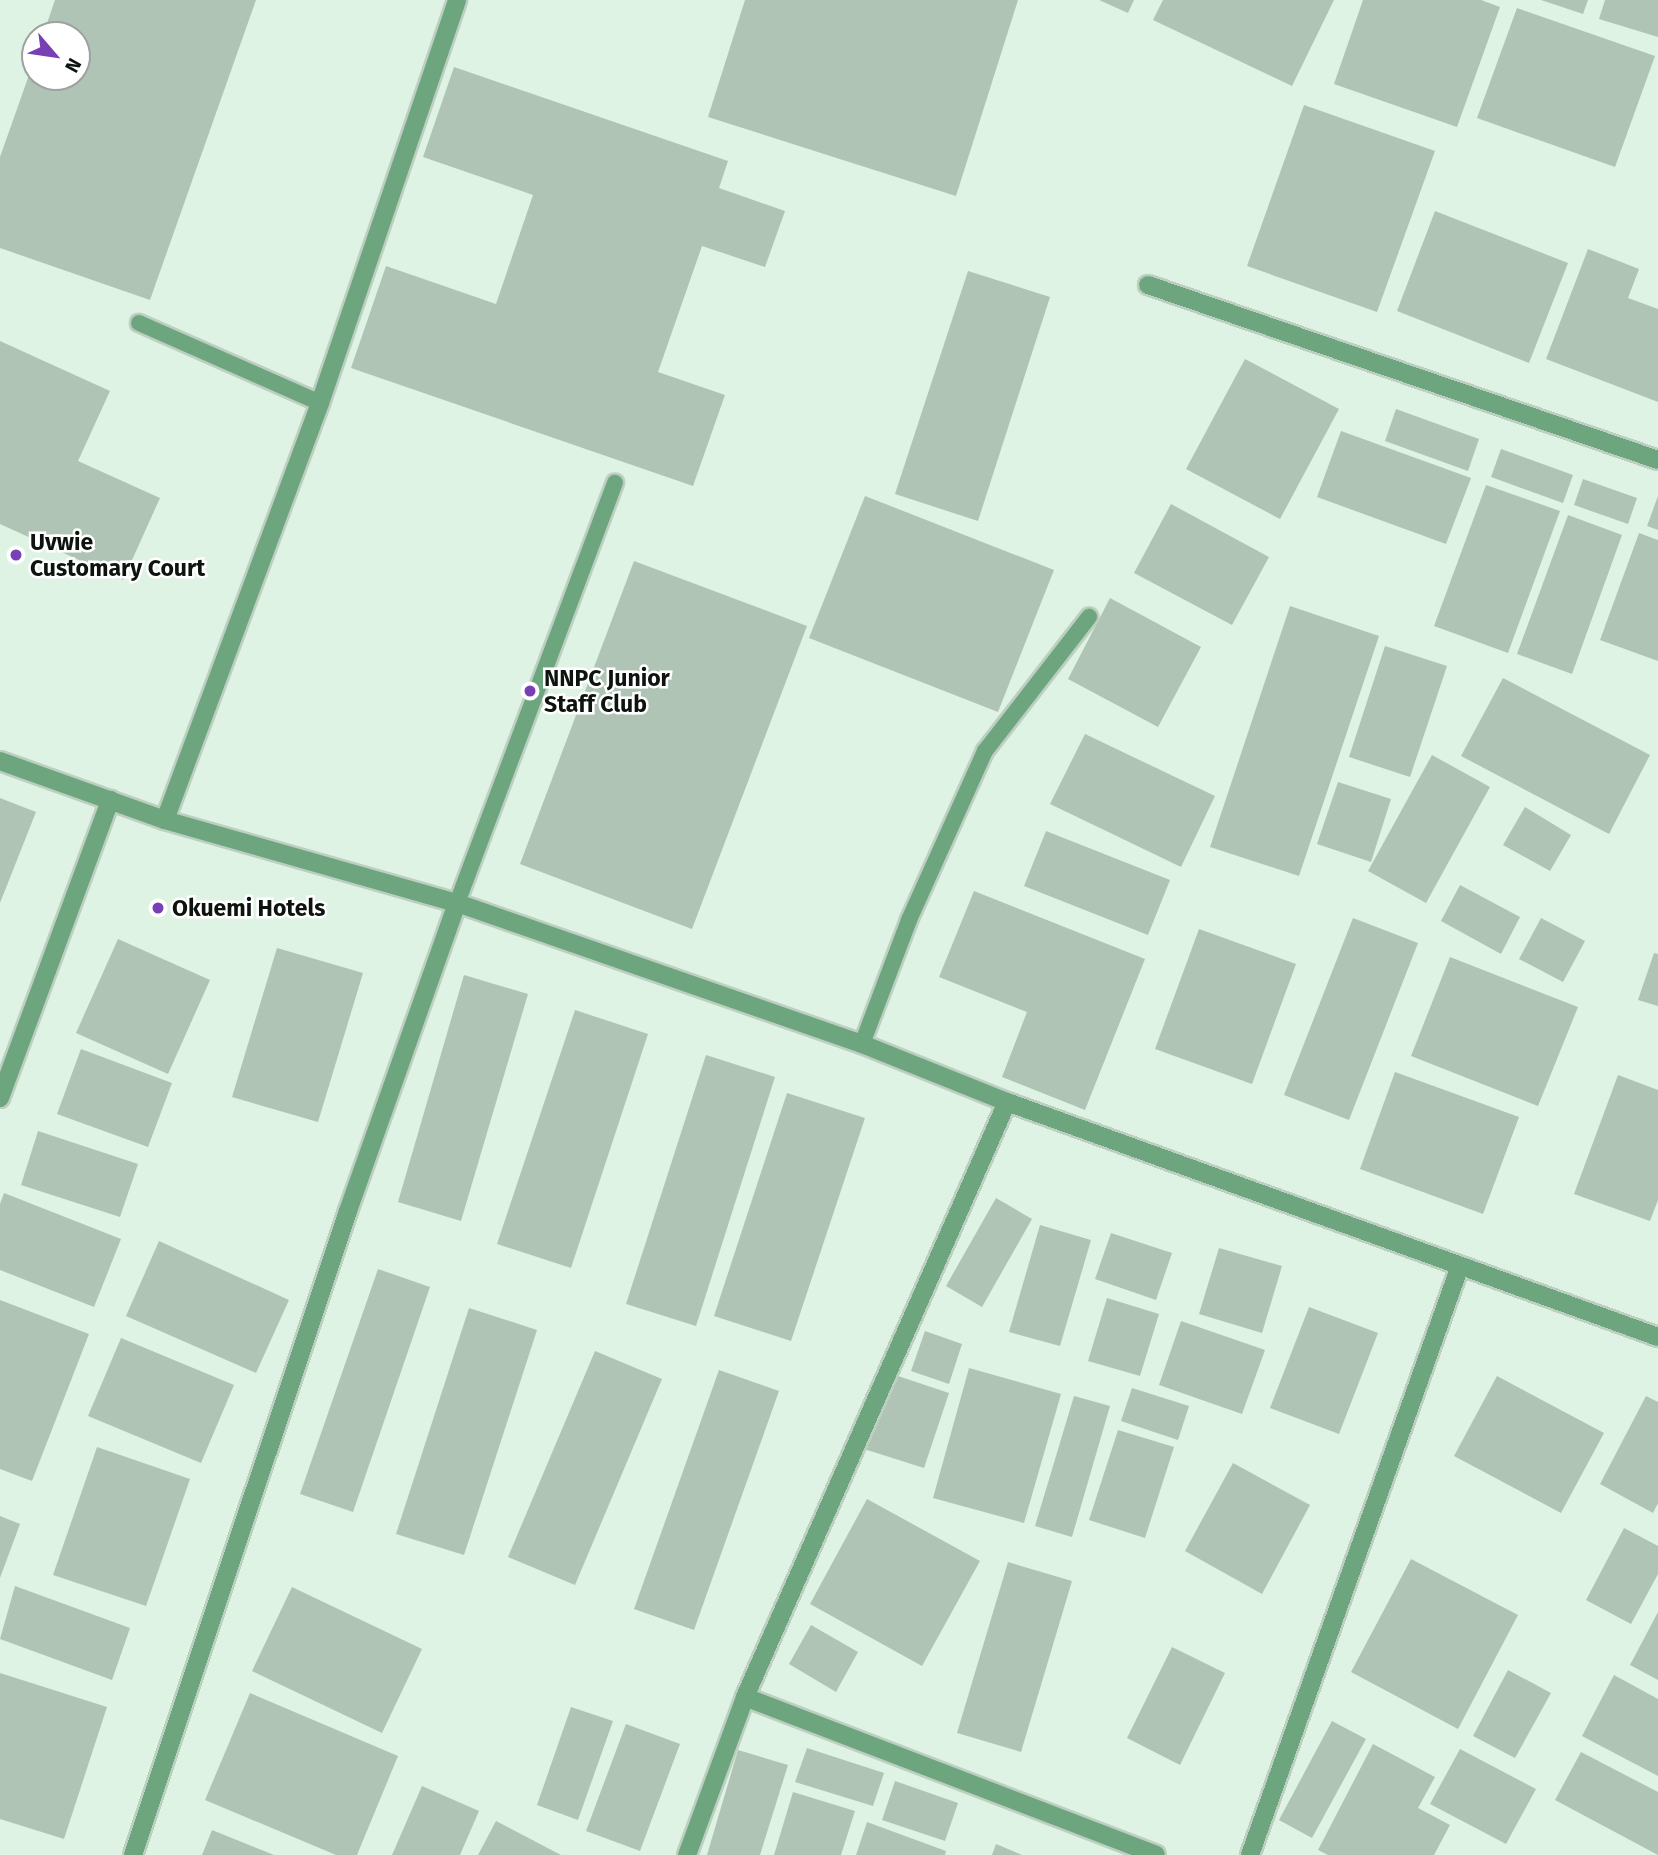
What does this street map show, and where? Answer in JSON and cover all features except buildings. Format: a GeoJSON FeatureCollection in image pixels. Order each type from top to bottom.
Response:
{"type":"FeatureCollection","features":[{"type":"Feature","properties":{"kind":"street"},"geometry":{"type":"LineString","coordinates":[[165,820],[320,403],[457,0]]}},
{"type":"Feature","properties":{"kind":"street"},"geometry":{"type":"LineString","coordinates":[[1148,285],[1658,460]]}},
{"type":"Feature","properties":{"kind":"street"},"geometry":{"type":"LineString","coordinates":[[0,761],[165,820],[457,903],[862,1044],[1007,1102],[1658,1337]]}},
{"type":"Feature","properties":{"kind":"street"},"geometry":{"type":"LineString","coordinates":[[2,1088],[110,800]]}},
{"type":"Feature","properties":{"kind":"street"},"geometry":{"type":"LineString","coordinates":[[133,1855],[348,1211],[457,903]]}},
{"type":"Feature","properties":{"kind":"street"},"geometry":{"type":"LineString","coordinates":[[687,1855],[745,1698],[1007,1102]]}},
{"type":"Feature","properties":{"kind":"street"},"geometry":{"type":"LineString","coordinates":[[1250,1855],[1460,1266]]}},
{"type":"Feature","properties":{"kind":"street"},"geometry":{"type":"LineString","coordinates":[[745,1698],[1156,1855]]}},
{"type":"Feature","properties":{"kind":"lane"},"geometry":{"type":"LineString","coordinates":[[139,323],[320,403]]}},
{"type":"Feature","properties":{"kind":"lane"},"geometry":{"type":"LineString","coordinates":[[457,903],[615,483]]}},
{"type":"Feature","properties":{"kind":"lane"},"geometry":{"type":"LineString","coordinates":[[862,1044],[909,920],[985,751],[1089,617]]}},
{"type":"Feature","properties":{"kind":"place","name":"Uvwie Customary Court"},"geometry":{"type":"Point","coordinates":[16,555]}},
{"type":"Feature","properties":{"kind":"place","name":"NNPC Junior Staff Club"},"geometry":{"type":"Point","coordinates":[530,691]}},
{"type":"Feature","properties":{"kind":"place","name":"Okuemi Hotels"},"geometry":{"type":"Point","coordinates":[158,908]}}]}
